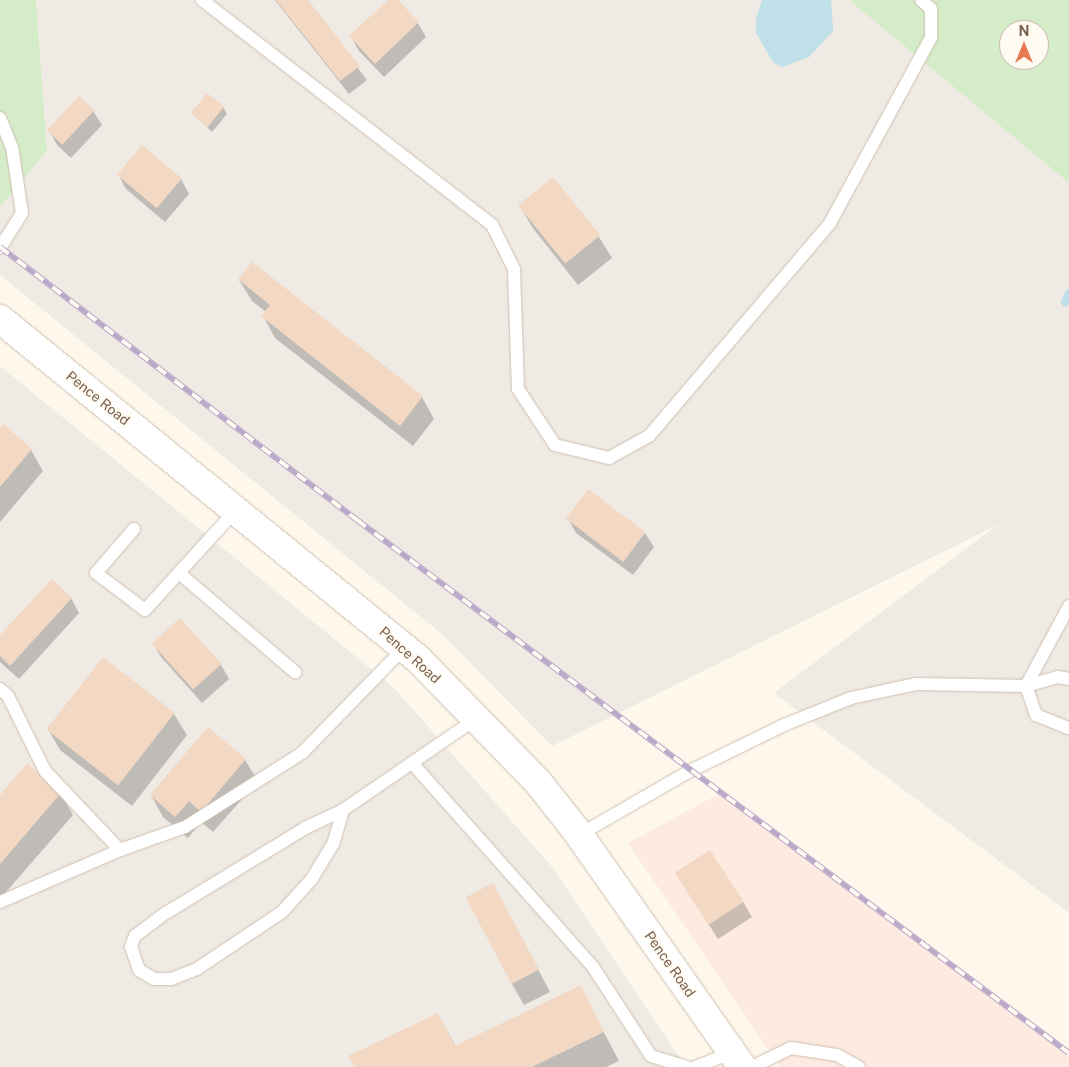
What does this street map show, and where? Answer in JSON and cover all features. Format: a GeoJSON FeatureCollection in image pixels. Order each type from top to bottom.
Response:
{"type":"FeatureCollection","features":[{"type":"Feature","properties":{"kind":"street","name":"Pence Road"},"geometry":{"type":"LineString","coordinates":[[0,319],[404,647],[476,719],[537,781],[579,835],[742,1062]]}},
{"type":"Feature","properties":{"kind":"lane"},"geometry":{"type":"LineString","coordinates":[[202,0],[492,225],[514,269],[518,389],[555,445],[609,458],[649,436],[830,223],[931,38],[931,9],[920,0]]}},
{"type":"Feature","properties":{"kind":"lane"},"geometry":{"type":"LineString","coordinates":[[0,118],[12,147],[22,213],[0,248]]}},
{"type":"Feature","properties":{"kind":"lane"},"geometry":{"type":"LineString","coordinates":[[134,529],[96,573],[145,610],[236,510]]}},
{"type":"Feature","properties":{"kind":"lane"},"geometry":{"type":"LineString","coordinates":[[178,573],[295,672]]}},
{"type":"Feature","properties":{"kind":"lane"},"geometry":{"type":"LineString","coordinates":[[1069,606],[1026,686],[1036,714],[1069,728]]}},
{"type":"Feature","properties":{"kind":"lane"},"geometry":{"type":"LineString","coordinates":[[0,902],[120,850],[185,827],[302,752],[404,647]]}},
{"type":"Feature","properties":{"kind":"lane"},"geometry":{"type":"LineString","coordinates":[[579,835],[690,771],[784,725],[851,698],[916,684],[1026,686],[1058,677],[1069,679]]}},
{"type":"Feature","properties":{"kind":"lane"},"geometry":{"type":"LineString","coordinates":[[0,689],[8,696],[45,771],[120,850]]}},
{"type":"Feature","properties":{"kind":"lane"},"geometry":{"type":"LineString","coordinates":[[343,810],[333,844],[311,880],[282,912],[197,968],[171,979],[154,979],[139,970],[130,947],[135,936],[166,913],[305,828],[343,810],[476,719]]}},
{"type":"Feature","properties":{"kind":"lane"},"geometry":{"type":"LineString","coordinates":[[412,763],[592,967],[650,1056],[686,1067]]}},
{"type":"Feature","properties":{"kind":"lane"},"geometry":{"type":"LineString","coordinates":[[695,1067],[742,1062],[791,1048],[838,1054],[859,1067]]}},
{"type":"Feature","properties":{"kind":"shaded area"},"geometry":{"type":"Polygon","coordinates":[[[36,0],[849,0],[1069,183],[1069,913],[774,693],[999,524],[552,746],[442,634],[0,275],[0,207],[47,151],[36,0]]]}},
{"type":"Feature","properties":{"kind":"shaded area"},"geometry":{"type":"Polygon","coordinates":[[[0,366],[393,687],[552,867],[686,1067],[0,1067],[0,366]]]}},
{"type":"Feature","properties":{"kind":"shaded area"},"geometry":{"type":"Polygon","coordinates":[[[721,793],[1069,1057],[1069,1067],[780,1067],[628,843],[721,793]]]}},
{"type":"Feature","properties":{"kind":"green space"},"geometry":{"type":"Polygon","coordinates":[[[0,0],[36,0],[47,151],[0,207],[0,0]]]}},
{"type":"Feature","properties":{"kind":"green space"},"geometry":{"type":"Polygon","coordinates":[[[849,0],[1069,0],[1069,183],[849,0]]]}},
{"type":"Feature","properties":{"kind":"water"},"geometry":{"type":"Polygon","coordinates":[[[762,0],[831,0],[833,31],[809,57],[782,67],[773,62],[756,33],[756,19],[762,0]]]}},
{"type":"Feature","properties":{"kind":"building"},"geometry":{"type":"Polygon","coordinates":[[[276,0],[308,0],[360,66],[340,81],[276,0]]]}},
{"type":"Feature","properties":{"kind":"building"},"geometry":{"type":"Polygon","coordinates":[[[388,0],[398,0],[419,22],[375,64],[349,36],[388,0]]]}},
{"type":"Feature","properties":{"kind":"building"},"geometry":{"type":"Polygon","coordinates":[[[207,93],[224,107],[208,127],[191,113],[207,93]]]}},
{"type":"Feature","properties":{"kind":"building"},"geometry":{"type":"Polygon","coordinates":[[[79,96],[94,110],[62,145],[47,130],[79,96]]]}},
{"type":"Feature","properties":{"kind":"building"},"geometry":{"type":"Polygon","coordinates":[[[142,145],[182,178],[157,208],[117,175],[142,145]]]}},
{"type":"Feature","properties":{"kind":"building"},"geometry":{"type":"Polygon","coordinates":[[[553,177],[600,235],[565,264],[518,205],[553,177]]]}},
{"type":"Feature","properties":{"kind":"building"},"geometry":{"type":"Polygon","coordinates":[[[252,262],[423,396],[400,426],[261,316],[270,305],[238,279],[252,262]]]}},
{"type":"Feature","properties":{"kind":"building"},"geometry":{"type":"Polygon","coordinates":[[[3,424],[32,449],[0,487],[0,428],[3,424]]]}},
{"type":"Feature","properties":{"kind":"building"},"geometry":{"type":"Polygon","coordinates":[[[588,489],[646,532],[623,562],[566,519],[588,489]]]}},
{"type":"Feature","properties":{"kind":"building"},"geometry":{"type":"Polygon","coordinates":[[[52,579],[72,598],[10,666],[0,656],[0,635],[52,579]]]}},
{"type":"Feature","properties":{"kind":"building"},"geometry":{"type":"Polygon","coordinates":[[[180,618],[221,664],[193,690],[152,643],[180,618]]]}},
{"type":"Feature","properties":{"kind":"building"},"geometry":{"type":"Polygon","coordinates":[[[103,657],[175,713],[118,786],[46,729],[103,657]]]}},
{"type":"Feature","properties":{"kind":"building"},"geometry":{"type":"Polygon","coordinates":[[[208,727],[246,759],[201,812],[189,801],[175,817],[150,795],[208,727]]]}},
{"type":"Feature","properties":{"kind":"building"},"geometry":{"type":"Polygon","coordinates":[[[27,763],[61,793],[0,864],[0,795],[27,763]]]}},
{"type":"Feature","properties":{"kind":"building"},"geometry":{"type":"Polygon","coordinates":[[[710,850],[744,902],[709,925],[675,873],[710,850]]]}},
{"type":"Feature","properties":{"kind":"building"},"geometry":{"type":"Polygon","coordinates":[[[493,883],[539,970],[512,984],[466,898],[493,883]]]}},
{"type":"Feature","properties":{"kind":"building"},"geometry":{"type":"Polygon","coordinates":[[[581,985],[604,1032],[532,1067],[354,1067],[348,1056],[438,1013],[455,1046],[581,985]]]}},
{"type":"Feature","properties":{"kind":"waterway"},"geometry":{"type":"LineString","coordinates":[[1065,302],[1069,293]]}},
{"type":"Feature","properties":{"kind":"railway"},"geometry":{"type":"LineString","coordinates":[[0,247],[357,520],[1069,1053]]}}]}
